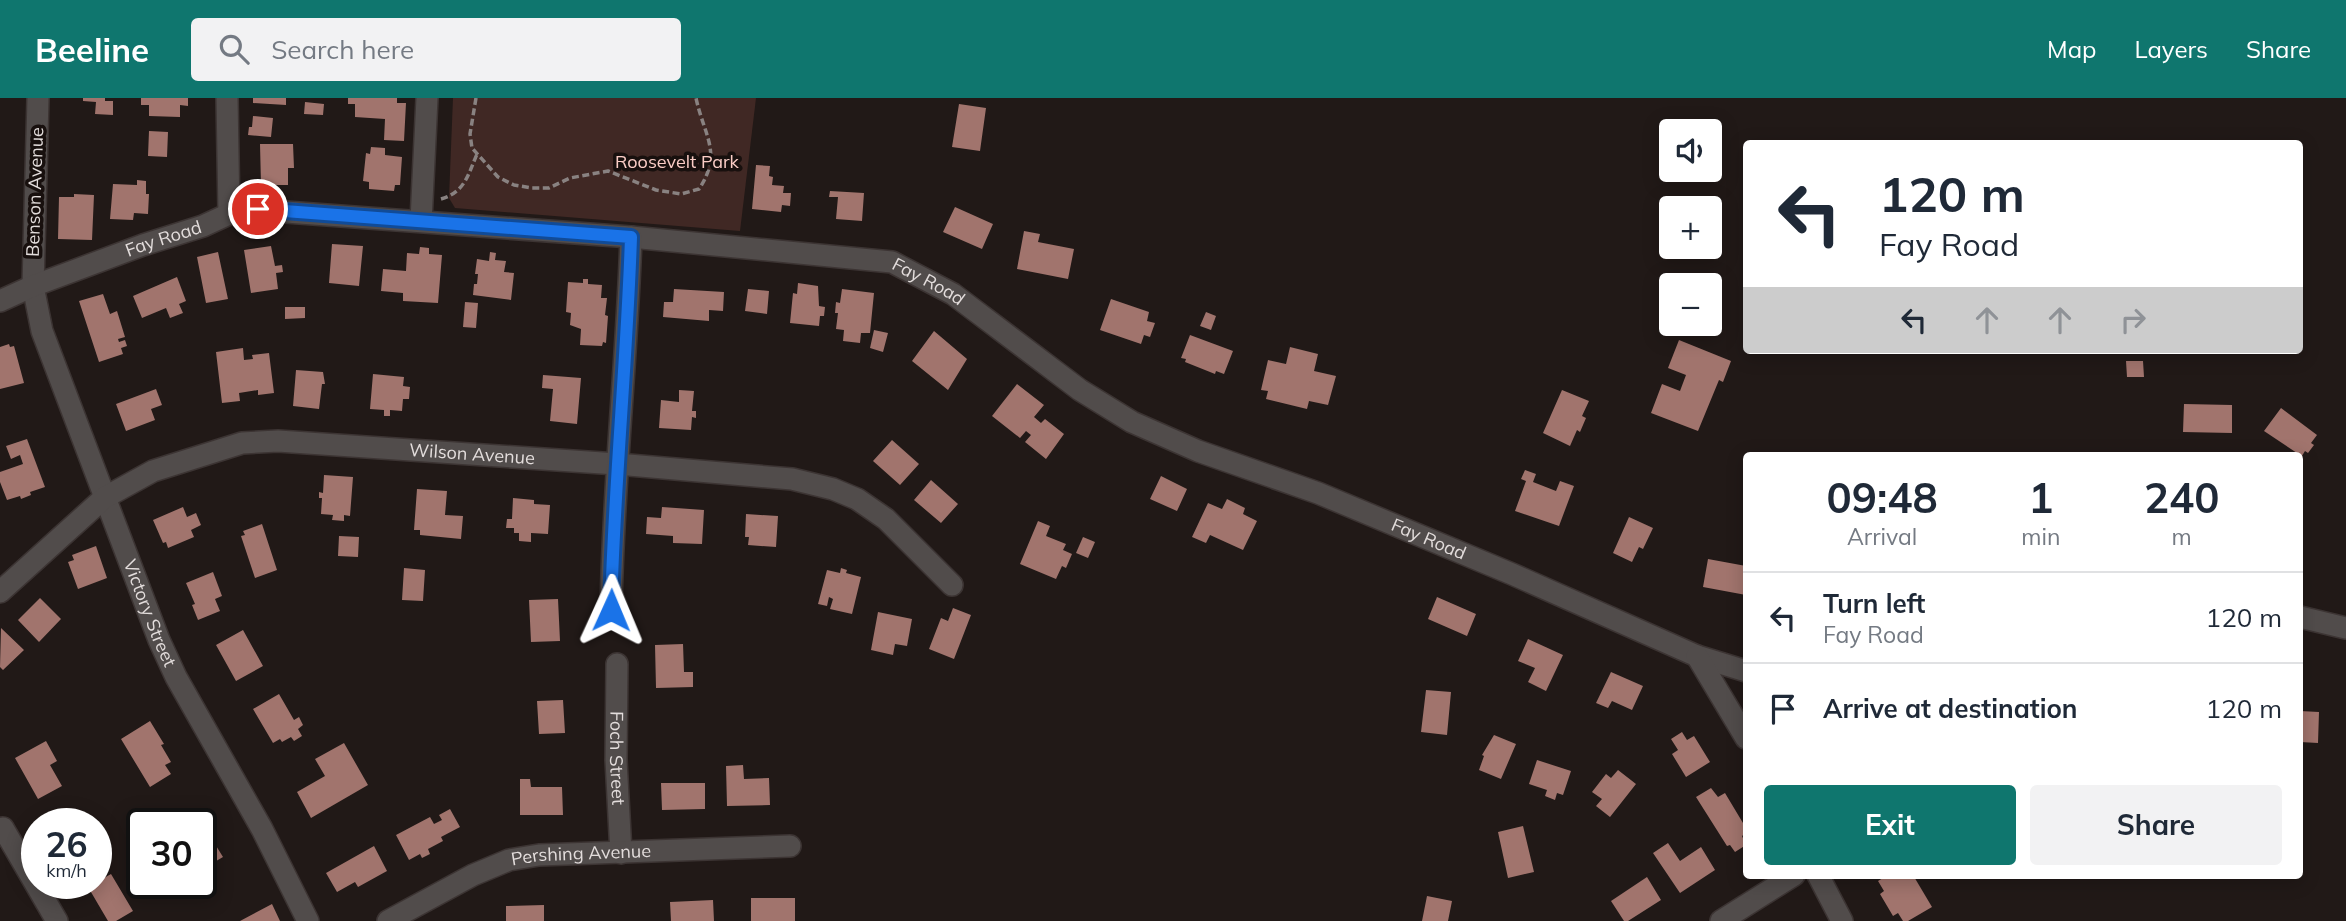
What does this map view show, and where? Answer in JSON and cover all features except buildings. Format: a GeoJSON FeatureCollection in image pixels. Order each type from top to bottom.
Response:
{"type":"FeatureCollection","features":[{"type":"Feature","properties":{"kind":"street","name":"Benson Avenue"},"geometry":{"type":"LineString","coordinates":[[33,286],[38,98]]}},
{"type":"Feature","properties":{"kind":"street"},"geometry":{"type":"LineString","coordinates":[[227,98],[229,214]]}},
{"type":"Feature","properties":{"kind":"street"},"geometry":{"type":"LineString","coordinates":[[422,211],[427,98]]}},
{"type":"Feature","properties":{"kind":"street","name":"Fay Road"},"geometry":{"type":"LineString","coordinates":[[0,300],[229,214],[258,209],[422,211],[631,237],[892,262],[953,293],[1080,390],[1132,422],[1198,451],[1318,493],[1512,574],[1697,656],[1743,669]]}},
{"type":"Feature","properties":{"kind":"street"},"geometry":{"type":"LineString","coordinates":[[611,610],[617,464],[628,334],[631,237]]}},
{"type":"Feature","properties":{"kind":"street","name":"Victory Street"},"geometry":{"type":"LineString","coordinates":[[33,286],[42,331],[159,640],[176,677],[262,829],[308,921]]}},
{"type":"Feature","properties":{"kind":"street","name":"Wilson Avenue"},"geometry":{"type":"LineString","coordinates":[[0,592],[104,498],[153,471],[242,443],[315,443],[792,479],[833,489],[857,499],[886,519],[952,585]]}},
{"type":"Feature","properties":{"kind":"street"},"geometry":{"type":"LineString","coordinates":[[2303,618],[2346,628]]}},
{"type":"Feature","properties":{"kind":"street"},"geometry":{"type":"LineString","coordinates":[[1697,656],[1743,733]]}},
{"type":"Feature","properties":{"kind":"street","name":"Foch Street"},"geometry":{"type":"LineString","coordinates":[[617,664],[616,760],[621,853]]}},
{"type":"Feature","properties":{"kind":"street"},"geometry":{"type":"LineString","coordinates":[[3,828],[57,921]]}},
{"type":"Feature","properties":{"kind":"street","name":"Pershing Avenue"},"geometry":{"type":"LineString","coordinates":[[388,921],[472,875],[509,860],[540,855],[790,846]]}},
{"type":"Feature","properties":{"kind":"street"},"geometry":{"type":"LineString","coordinates":[[1721,921],[1788,879]]}},
{"type":"Feature","properties":{"kind":"street"},"geometry":{"type":"LineString","coordinates":[[1820,879],[1842,921]]}},
{"type":"Feature","properties":{"kind":"path"},"geometry":{"type":"LineString","coordinates":[[476,98],[470,134],[472,149],[498,177],[514,185],[549,188],[570,178],[608,171],[656,190],[681,194],[699,189],[707,177],[712,161],[696,98]]}},
{"type":"Feature","properties":{"kind":"path"},"geometry":{"type":"LineString","coordinates":[[422,211],[457,193],[477,154]]}},
{"type":"Feature","properties":{"kind":"green space","name":"Roosevelt Park"},"geometry":{"type":"Polygon","coordinates":[[[453,98],[756,98],[740,231],[455,208],[449,198],[453,98]]]}},
{"type":"Feature","properties":{"kind":"route"},"geometry":{"type":"LineString","coordinates":[[258,209],[631,237],[628,334],[617,464],[611,610]]}}]}
